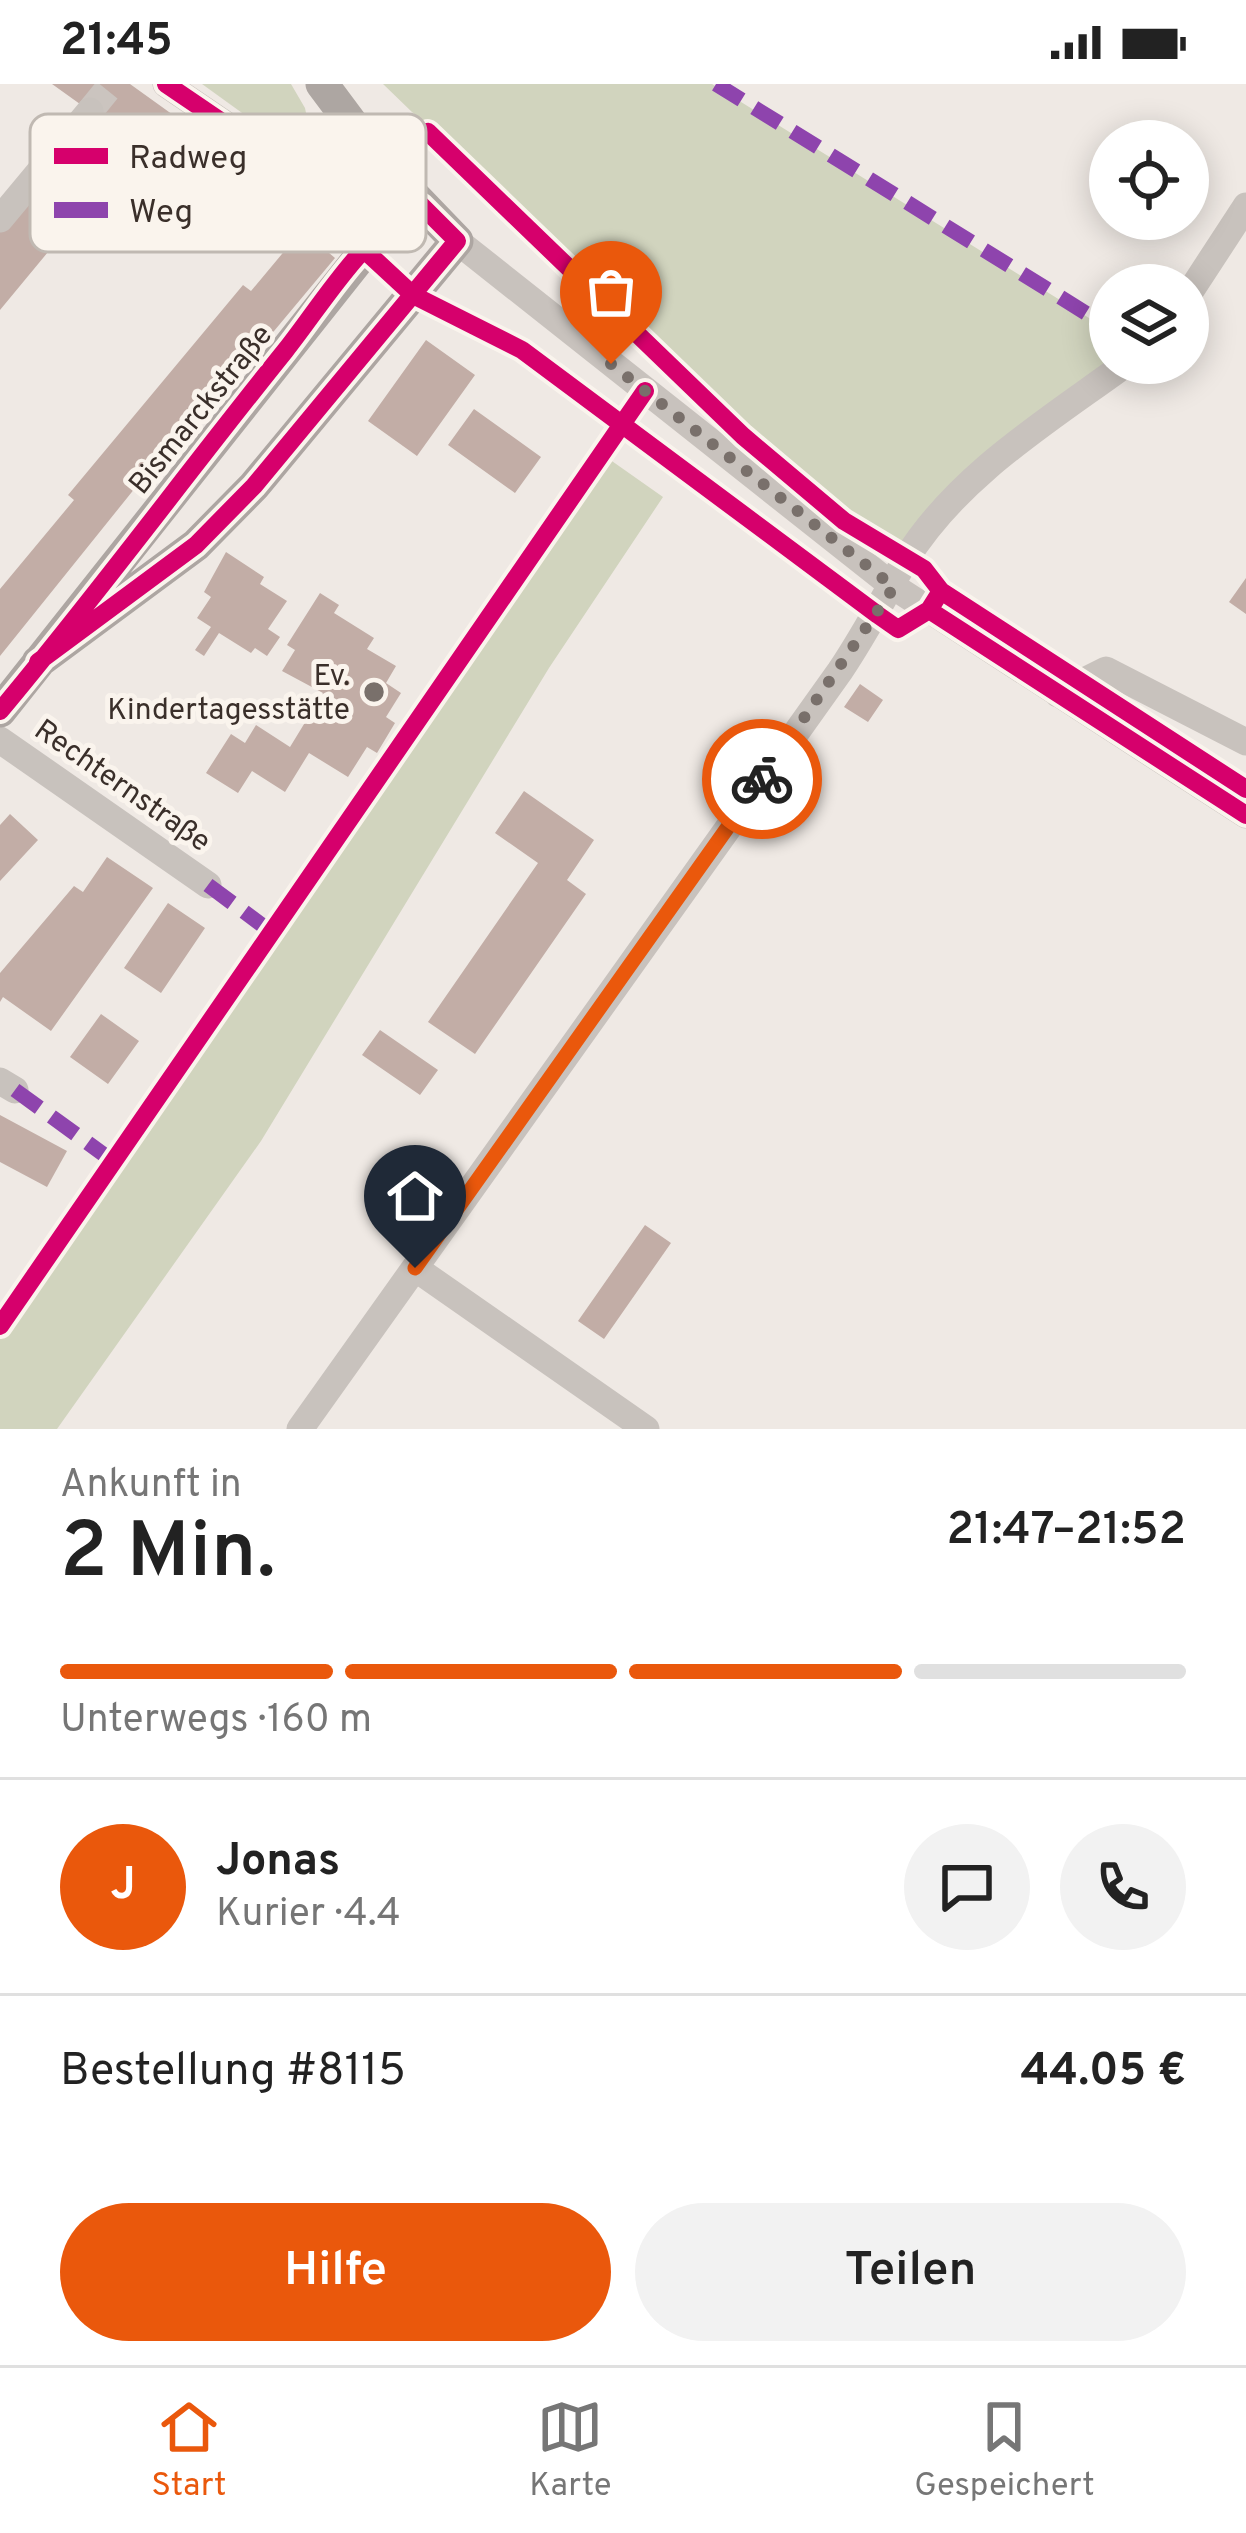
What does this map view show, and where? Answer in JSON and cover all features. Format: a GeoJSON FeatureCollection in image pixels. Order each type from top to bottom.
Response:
{"type":"FeatureCollection","features":[{"type":"Feature","properties":{"kind":"main road"},"geometry":{"type":"LineString","coordinates":[[322,84],[344,114]]}},
{"type":"Feature","properties":{"kind":"main road"},"geometry":{"type":"LineString","coordinates":[[426,210],[457,241]]}},
{"type":"Feature","properties":{"kind":"main road","name":"Bismarckstraße"},"geometry":{"type":"LineString","coordinates":[[38,662],[196,545],[268,469],[457,241]]}},
{"type":"Feature","properties":{"kind":"main road","name":"Bismarckstraße"},"geometry":{"type":"LineString","coordinates":[[2,704],[365,252]]}},
{"type":"Feature","properties":{"kind":"street"},"geometry":{"type":"LineString","coordinates":[[166,84],[210,114]]}},
{"type":"Feature","properties":{"kind":"street"},"geometry":{"type":"LineString","coordinates":[[0,219],[30,183]]}},
{"type":"Feature","properties":{"kind":"street"},"geometry":{"type":"LineString","coordinates":[[1208,264],[1246,206]]}},
{"type":"Feature","properties":{"kind":"street"},"geometry":{"type":"LineString","coordinates":[[457,241],[894,587],[1246,815]]}},
{"type":"Feature","properties":{"kind":"street"},"geometry":{"type":"LineString","coordinates":[[300,1429],[894,587],[907,558],[989,464],[1098,384]]}},
{"type":"Feature","properties":{"kind":"street"},"geometry":{"type":"LineString","coordinates":[[1058,694],[1106,670],[1246,742]]}},
{"type":"Feature","properties":{"kind":"street","name":"Rechternstraße"},"geometry":{"type":"LineString","coordinates":[[0,740],[208,885]]}},
{"type":"Feature","properties":{"kind":"street"},"geometry":{"type":"LineString","coordinates":[[415,1268],[646,1429]]}},
{"type":"Feature","properties":{"kind":"green space"},"geometry":{"type":"Polygon","coordinates":[[[202,84],[291,84],[306,114],[244,114],[202,84]]]}},
{"type":"Feature","properties":{"kind":"green space"},"geometry":{"type":"Polygon","coordinates":[[[383,84],[712,84],[1089,318],[1089,382],[900,551],[847,520],[746,435],[426,126],[426,114],[414,114],[383,84]]]}},
{"type":"Feature","properties":{"kind":"green space"},"geometry":{"type":"Polygon","coordinates":[[[609,459],[663,497],[549,668],[261,1141],[57,1429],[0,1429],[0,1334],[609,459]]]}},
{"type":"Feature","properties":{"kind":"building"},"geometry":{"type":"Polygon","coordinates":[[[52,84],[130,84],[172,114],[94,114],[52,84]]]}},
{"type":"Feature","properties":{"kind":"building"},"geometry":{"type":"Polygon","coordinates":[[[30,192],[30,252],[48,252],[0,310],[0,228],[30,192]]]}},
{"type":"Feature","properties":{"kind":"building"},"geometry":{"type":"Polygon","coordinates":[[[284,252],[328,252],[335,258],[249,361],[242,355],[0,656],[0,589],[74,500],[68,495],[243,285],[251,291],[284,252]]]}},
{"type":"Feature","properties":{"kind":"building"},"geometry":{"type":"Polygon","coordinates":[[[426,340],[475,375],[417,456],[368,421],[426,340]]]}},
{"type":"Feature","properties":{"kind":"building"},"geometry":{"type":"Polygon","coordinates":[[[474,409],[541,457],[515,493],[448,445],[474,409]]]}},
{"type":"Feature","properties":{"kind":"building"},"geometry":{"type":"Polygon","coordinates":[[[226,552],[264,577],[260,584],[287,601],[268,629],[280,637],[267,656],[255,648],[251,653],[219,633],[204,656],[195,650],[211,627],[197,618],[211,597],[204,592],[226,552]]]}},
{"type":"Feature","properties":{"kind":"building"},"geometry":{"type":"Polygon","coordinates":[[[1246,578],[1246,614],[1229,602],[1246,578]]]}},
{"type":"Feature","properties":{"kind":"building"},"geometry":{"type":"Polygon","coordinates":[[[320,593],[339,605],[334,613],[374,638],[367,649],[396,666],[386,683],[401,693],[386,717],[395,723],[377,753],[367,747],[348,777],[309,753],[285,792],[252,771],[238,793],[206,773],[231,734],[245,743],[256,725],[290,747],[323,693],[282,671],[295,650],[287,645],[320,593]]]}},
{"type":"Feature","properties":{"kind":"building"},"geometry":{"type":"Polygon","coordinates":[[[860,684],[883,700],[868,722],[844,707],[860,684]]]}},
{"type":"Feature","properties":{"kind":"building"},"geometry":{"type":"Polygon","coordinates":[[[524,791],[594,840],[567,880],[586,894],[475,1054],[428,1022],[538,863],[495,833],[524,791]]]}},
{"type":"Feature","properties":{"kind":"building"},"geometry":{"type":"Polygon","coordinates":[[[10,814],[38,840],[0,881],[0,825],[10,814]]]}},
{"type":"Feature","properties":{"kind":"building"},"geometry":{"type":"Polygon","coordinates":[[[107,857],[153,888],[51,1031],[3,997],[0,1002],[0,973],[74,886],[83,892],[107,857]]]}},
{"type":"Feature","properties":{"kind":"building"},"geometry":{"type":"Polygon","coordinates":[[[168,903],[205,928],[161,993],[124,968],[168,903]]]}},
{"type":"Feature","properties":{"kind":"building"},"geometry":{"type":"Polygon","coordinates":[[[101,1014],[139,1041],[108,1084],[70,1057],[101,1014]]]}},
{"type":"Feature","properties":{"kind":"building"},"geometry":{"type":"Polygon","coordinates":[[[380,1030],[438,1070],[420,1095],[362,1055],[380,1030]]]}},
{"type":"Feature","properties":{"kind":"building"},"geometry":{"type":"Polygon","coordinates":[[[0,1115],[67,1151],[47,1187],[0,1162],[0,1115]]]}},
{"type":"Feature","properties":{"kind":"building"},"geometry":{"type":"Polygon","coordinates":[[[645,1225],[671,1243],[604,1339],[578,1321],[645,1225]]]}},
{"type":"Feature","properties":{"kind":"tunnel"},"geometry":{"type":"LineString","coordinates":[[90,111],[112,84]]}},
{"type":"Feature","properties":{"kind":"marked path"},"geometry":{"type":"LineString","coordinates":[[716,84],[1089,315]]}},
{"type":"Feature","properties":{"kind":"marked path"},"geometry":{"type":"LineString","coordinates":[[208,885],[274,934]]}},
{"type":"Feature","properties":{"kind":"marked path"},"geometry":{"type":"LineString","coordinates":[[15,1090],[114,1162]]}},
{"type":"Feature","properties":{"kind":"cycle path"},"geometry":{"type":"LineString","coordinates":[[166,84],[210,114]]}},
{"type":"Feature","properties":{"kind":"cycle path"},"geometry":{"type":"LineString","coordinates":[[426,133],[743,436],[844,521],[924,569],[941,591],[1246,789]]}},
{"type":"Feature","properties":{"kind":"cycle path"},"geometry":{"type":"LineString","coordinates":[[43,658],[196,545],[254,486],[457,241],[426,210]]}},
{"type":"Feature","properties":{"kind":"cycle path"},"geometry":{"type":"LineString","coordinates":[[43,658],[362,252]]}},
{"type":"Feature","properties":{"kind":"cycle path"},"geometry":{"type":"LineString","coordinates":[[367,252],[413,295],[522,350],[898,629],[929,610],[941,591]]}},
{"type":"Feature","properties":{"kind":"cycle path"},"geometry":{"type":"LineString","coordinates":[[0,1326],[645,391]]}},
{"type":"Feature","properties":{"kind":"cycle path"},"geometry":{"type":"LineString","coordinates":[[929,610],[1246,815]]}},
{"type":"Feature","properties":{"kind":"cycle path"},"geometry":{"type":"LineString","coordinates":[[0,711],[43,658]]}},
{"type":"Feature","properties":{"kind":"cycle path"},"geometry":{"type":"LineString","coordinates":[[38,662],[43,658]]}},
{"type":"Feature","properties":{"kind":"way so far"},"geometry":{"type":"LineString","coordinates":[[611,364],[894,587],[762,779]]}},
{"type":"Feature","properties":{"kind":"place","name":"Ev. Kindertagesstätte"},"geometry":{"type":"Point","coordinates":[374,692]}},
{"type":"Feature","properties":{"kind":"route"},"geometry":{"type":"LineString","coordinates":[[415,1268],[762,779]]}}]}
